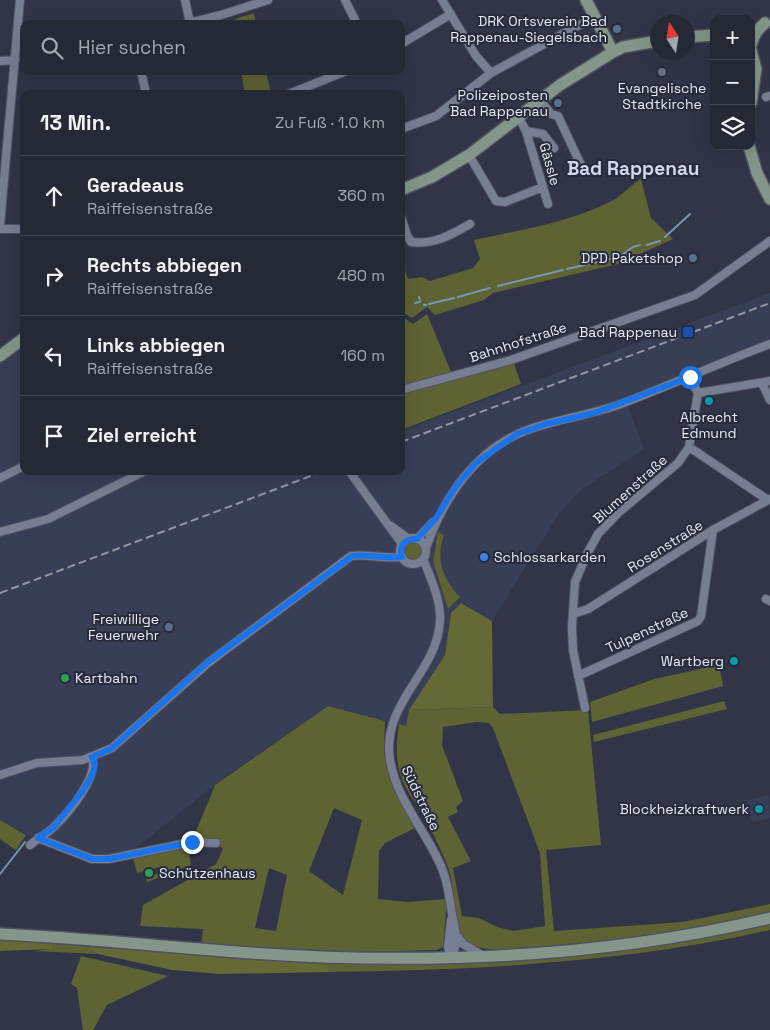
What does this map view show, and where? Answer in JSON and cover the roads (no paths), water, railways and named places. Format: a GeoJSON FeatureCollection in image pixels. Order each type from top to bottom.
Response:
{"type":"FeatureCollection","features":[{"type":"Feature","properties":{"kind":"main road"},"geometry":{"type":"LineString","coordinates":[[586,0],[613,52]]}},
{"type":"Feature","properties":{"kind":"main road"},"geometry":{"type":"LineString","coordinates":[[755,26],[768,22]]}},
{"type":"Feature","properties":{"kind":"main road"},"geometry":{"type":"LineString","coordinates":[[755,35],[768,22]]}},
{"type":"Feature","properties":{"kind":"main road"},"geometry":{"type":"LineString","coordinates":[[695,40],[710,36]]}},
{"type":"Feature","properties":{"kind":"main road"},"geometry":{"type":"LineString","coordinates":[[604,37],[611,42],[619,43],[650,41]]}},
{"type":"Feature","properties":{"kind":"main road"},"geometry":{"type":"LineString","coordinates":[[695,41],[710,41]]}},
{"type":"Feature","properties":{"kind":"main road"},"geometry":{"type":"LineString","coordinates":[[405,188],[432,178],[469,155],[540,100],[613,52],[623,47],[650,42]]}},
{"type":"Feature","properties":{"kind":"main road"},"geometry":{"type":"LineString","coordinates":[[613,52],[650,48]]}},
{"type":"Feature","properties":{"kind":"main road"},"geometry":{"type":"LineString","coordinates":[[751,150],[767,186],[770,199]]}},
{"type":"Feature","properties":{"kind":"main road"},"geometry":{"type":"LineString","coordinates":[[0,356],[20,341]]}},
{"type":"Feature","properties":{"kind":"main road"},"geometry":{"type":"LineString","coordinates":[[0,934],[69,937],[252,953],[353,958],[434,958],[449,952],[482,956],[645,942],[770,918]]}},
{"type":"Feature","properties":{"kind":"street"},"geometry":{"type":"LineString","coordinates":[[20,0],[20,46],[15,60],[0,227],[20,229]]}},
{"type":"Feature","properties":{"kind":"street"},"geometry":{"type":"LineString","coordinates":[[185,0],[187,20]]}},
{"type":"Feature","properties":{"kind":"street"},"geometry":{"type":"LineString","coordinates":[[198,20],[268,0]]}},
{"type":"Feature","properties":{"kind":"street"},"geometry":{"type":"LineString","coordinates":[[345,0],[355,20]]}},
{"type":"Feature","properties":{"kind":"street"},"geometry":{"type":"LineString","coordinates":[[442,0],[476,56],[491,74]]}},
{"type":"Feature","properties":{"kind":"street"},"geometry":{"type":"LineString","coordinates":[[405,42],[451,14]]}},
{"type":"Feature","properties":{"kind":"street"},"geometry":{"type":"LineString","coordinates":[[405,128],[436,116],[491,74],[594,17]]}},
{"type":"Feature","properties":{"kind":"street"},"geometry":{"type":"LineString","coordinates":[[0,60],[15,60]]}},
{"type":"Feature","properties":{"kind":"street"},"geometry":{"type":"LineString","coordinates":[[142,75],[145,90]]}},
{"type":"Feature","properties":{"kind":"street"},"geometry":{"type":"LineString","coordinates":[[299,90],[336,75]]}},
{"type":"Feature","properties":{"kind":"street"},"geometry":{"type":"LineString","coordinates":[[540,100],[551,114],[558,116],[581,165]]}},
{"type":"Feature","properties":{"kind":"street","name":"Gässle"},"geometry":{"type":"LineString","coordinates":[[518,116],[526,131],[548,204]]}},
{"type":"Feature","properties":{"kind":"street","name":"Gässle"},"geometry":{"type":"LineString","coordinates":[[526,131],[543,134],[554,148]]}},
{"type":"Feature","properties":{"kind":"street"},"geometry":{"type":"LineString","coordinates":[[469,155],[496,201],[505,202],[543,187]]}},
{"type":"Feature","properties":{"kind":"street"},"geometry":{"type":"LineString","coordinates":[[405,229],[411,242],[424,243],[447,237],[470,224]]}},
{"type":"Feature","properties":{"kind":"street","name":"Bahnhofstraße"},"geometry":{"type":"LineString","coordinates":[[405,389],[511,360],[695,294],[770,242]]}},
{"type":"Feature","properties":{"kind":"street"},"geometry":{"type":"LineString","coordinates":[[436,518],[400,551],[402,557],[408,563],[416,564],[424,559],[436,518],[456,486],[489,453],[517,434],[546,424],[594,413],[690,377],[770,344]]}},
{"type":"Feature","properties":{"kind":"street"},"geometry":{"type":"LineString","coordinates":[[690,377],[698,394],[766,382],[770,400]]}},
{"type":"Feature","properties":{"kind":"street","name":"Blumenstraße"},"geometry":{"type":"LineString","coordinates":[[585,708],[573,650],[575,582],[598,534],[618,513],[678,463],[689,447],[698,394]]}},
{"type":"Feature","properties":{"kind":"street"},"geometry":{"type":"LineString","coordinates":[[689,447],[769,499]]}},
{"type":"Feature","properties":{"kind":"street"},"geometry":{"type":"LineString","coordinates":[[0,478],[20,468]]}},
{"type":"Feature","properties":{"kind":"street"},"geometry":{"type":"LineString","coordinates":[[0,532],[28,526],[48,519],[137,475]]}},
{"type":"Feature","properties":{"kind":"street"},"geometry":{"type":"LineString","coordinates":[[352,475],[385,522],[409,541],[426,548]]}},
{"type":"Feature","properties":{"kind":"street","name":"Rosenstraße"},"geometry":{"type":"LineString","coordinates":[[573,614],[588,609],[713,530],[769,499]]}},
{"type":"Feature","properties":{"kind":"street","name":"Tulpenstraße"},"geometry":{"type":"LineString","coordinates":[[578,676],[698,621],[701,616],[713,530]]}},
{"type":"Feature","properties":{"kind":"street"},"geometry":{"type":"LineString","coordinates":[[0,775],[37,763],[92,757],[112,748],[208,662],[352,556],[386,559],[402,557]]}},
{"type":"Feature","properties":{"kind":"street","name":"Südstraße"},"geometry":{"type":"LineString","coordinates":[[424,559],[433,584],[440,620],[438,634],[434,649],[395,716],[389,742],[390,760],[403,797],[441,865],[447,883],[457,936],[456,950],[449,952],[452,913]]}},
{"type":"Feature","properties":{"kind":"street","name":"Südstraße"},"geometry":{"type":"LineString","coordinates":[[416,564],[433,584]]}},
{"type":"Feature","properties":{"kind":"street"},"geometry":{"type":"LineString","coordinates":[[30,845],[54,827],[82,792],[92,775],[95,765],[92,757]]}},
{"type":"Feature","properties":{"kind":"street"},"geometry":{"type":"LineString","coordinates":[[38,838],[92,859],[192,842],[216,843]]}},
{"type":"Feature","properties":{"kind":"street"},"geometry":{"type":"LineString","coordinates":[[457,936],[463,944],[482,956]]}},
{"type":"Feature","properties":{"kind":"waterway"},"geometry":{"type":"LineString","coordinates":[[665,237],[690,214]]}},
{"type":"Feature","properties":{"kind":"waterway"},"geometry":{"type":"LineString","coordinates":[[647,245],[660,241]]}},
{"type":"Feature","properties":{"kind":"waterway"},"geometry":{"type":"LineString","coordinates":[[567,269],[619,257],[633,247],[640,245]]}},
{"type":"Feature","properties":{"kind":"waterway"},"geometry":{"type":"LineString","coordinates":[[498,286],[563,270]]}},
{"type":"Feature","properties":{"kind":"waterway"},"geometry":{"type":"LineString","coordinates":[[458,297],[490,288]]}},
{"type":"Feature","properties":{"kind":"waterway"},"geometry":{"type":"LineString","coordinates":[[429,304],[454,298]]}},
{"type":"Feature","properties":{"kind":"waterway"},"geometry":{"type":"LineString","coordinates":[[415,303],[420,302]]}},
{"type":"Feature","properties":{"kind":"waterway"},"geometry":{"type":"LineString","coordinates":[[0,874],[25,842]]}},
{"type":"Feature","properties":{"kind":"railway"},"geometry":{"type":"LineString","coordinates":[[405,440],[770,303]]}},
{"type":"Feature","properties":{"kind":"railway"},"geometry":{"type":"LineString","coordinates":[[0,593],[313,475]]}},
{"type":"Feature","properties":{"kind":"place","name":"DRK Ortsverein Bad Rappenau-Siegelsbach"},"geometry":{"type":"Point","coordinates":[617,29]}},
{"type":"Feature","properties":{"kind":"place","name":"Evangelische Stadtkirche"},"geometry":{"type":"Point","coordinates":[662,72]}},
{"type":"Feature","properties":{"kind":"place","name":"Polizeiposten Bad Rappenau"},"geometry":{"type":"Point","coordinates":[558,103]}},
{"type":"Feature","properties":{"kind":"place","name":"DPD Paketshop"},"geometry":{"type":"Point","coordinates":[693,258]}},
{"type":"Feature","properties":{"kind":"place","name":"Bad Rappenau"},"geometry":{"type":"Point","coordinates":[688,332]}},
{"type":"Feature","properties":{"kind":"place","name":"Albrecht Edmund"},"geometry":{"type":"Point","coordinates":[709,401]}},
{"type":"Feature","properties":{"kind":"place","name":"Schlossarkarden"},"geometry":{"type":"Point","coordinates":[484,557]}},
{"type":"Feature","properties":{"kind":"place","name":"Freiwillige Feuerwehr"},"geometry":{"type":"Point","coordinates":[169,627]}},
{"type":"Feature","properties":{"kind":"place","name":"Wartberg"},"geometry":{"type":"Point","coordinates":[734,661]}},
{"type":"Feature","properties":{"kind":"place","name":"Kartbahn"},"geometry":{"type":"Point","coordinates":[65,678]}},
{"type":"Feature","properties":{"kind":"place","name":"Blockheizkraftwerk"},"geometry":{"type":"Point","coordinates":[759,809]}},
{"type":"Feature","properties":{"kind":"place","name":"Schützenhaus"},"geometry":{"type":"Point","coordinates":[149,873]}},
{"type":"Feature","properties":{"kind":"district","name":"Bad Rappenau"},"geometry":{"type":"Point","coordinates":[633,168]}}]}
